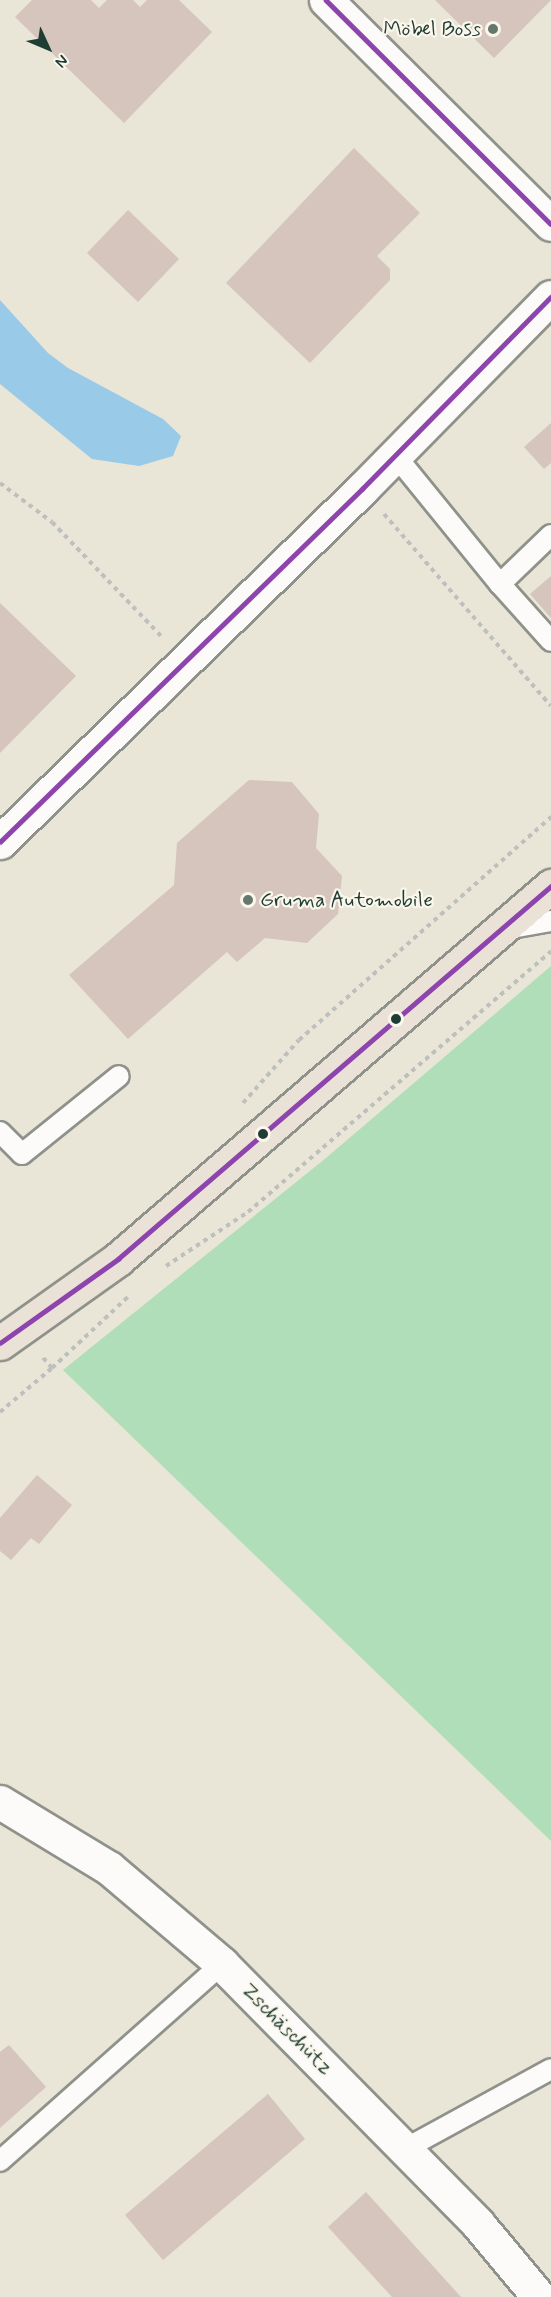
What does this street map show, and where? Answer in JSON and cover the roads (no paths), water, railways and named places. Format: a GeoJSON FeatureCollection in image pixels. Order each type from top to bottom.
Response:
{"type":"FeatureCollection","features":[{"type":"Feature","properties":{"kind":"main road"},"geometry":{"type":"LineString","coordinates":[[0,1343],[118,1259],[551,886]]}},
{"type":"Feature","properties":{"kind":"main road"},"geometry":{"type":"LineString","coordinates":[[0,1369],[42,1356],[118,1259]]}},
{"type":"Feature","properties":{"kind":"street"},"geometry":{"type":"LineString","coordinates":[[326,0],[551,224]]}},
{"type":"Feature","properties":{"kind":"street"},"geometry":{"type":"LineString","coordinates":[[0,842],[362,489],[551,297]]}},
{"type":"Feature","properties":{"kind":"street","name":"Zschäschütz"},"geometry":{"type":"LineString","coordinates":[[0,1802],[38,1822],[110,1869],[222,1964],[478,2224],[538,2297]]}},
{"type":"Feature","properties":{"kind":"lane"},"geometry":{"type":"LineString","coordinates":[[395,455],[500,584],[551,641]]}},
{"type":"Feature","properties":{"kind":"lane"},"geometry":{"type":"LineString","coordinates":[[500,584],[551,535]]}},
{"type":"Feature","properties":{"kind":"lane"},"geometry":{"type":"LineString","coordinates":[[500,930],[551,921]]}},
{"type":"Feature","properties":{"kind":"lane"},"geometry":{"type":"LineString","coordinates":[[0,1132],[22,1154],[119,1076]]}},
{"type":"Feature","properties":{"kind":"lane"},"geometry":{"type":"LineString","coordinates":[[0,2161],[222,1964]]}},
{"type":"Feature","properties":{"kind":"lane"},"geometry":{"type":"LineString","coordinates":[[405,2149],[551,2068]]}},
{"type":"Feature","properties":{"kind":"water"},"geometry":{"type":"Polygon","coordinates":[[[0,300],[48,353],[68,368],[163,419],[181,436],[173,456],[139,466],[92,459],[0,384],[0,300]]]}},
{"type":"Feature","properties":{"kind":"place","name":"Möbel Boss"},"geometry":{"type":"Point","coordinates":[493,29]}},
{"type":"Feature","properties":{"kind":"place","name":"Gruma Automobile"},"geometry":{"type":"Point","coordinates":[248,900]}}]}
